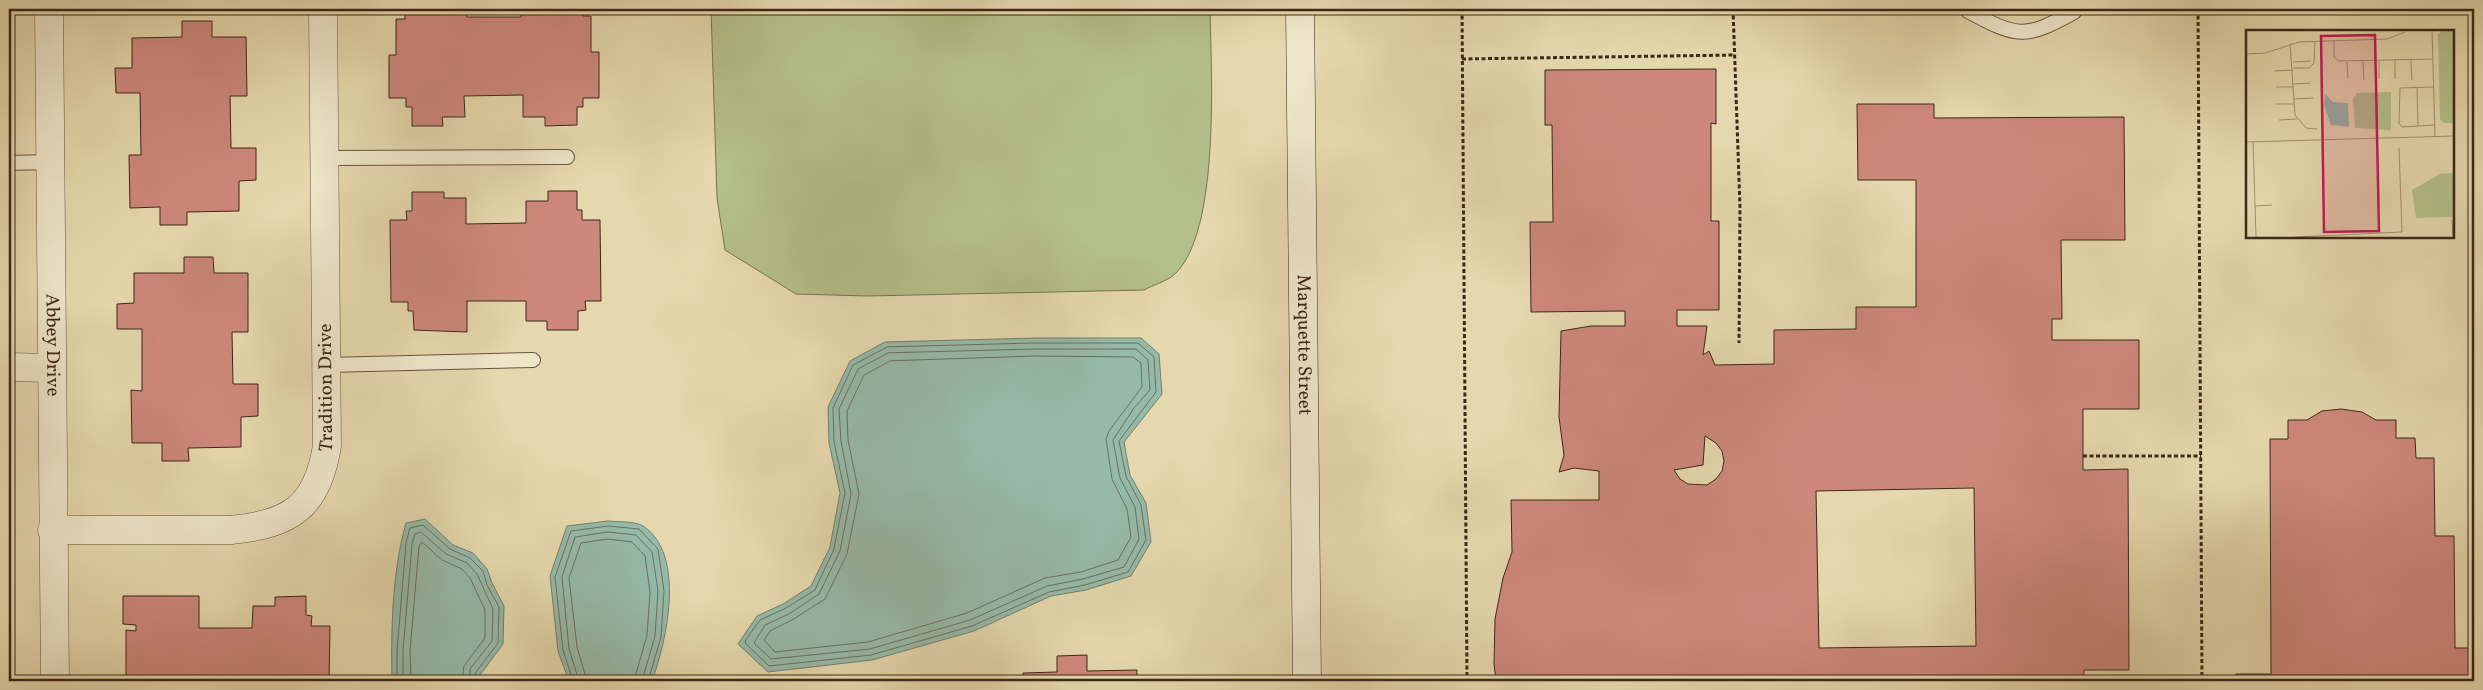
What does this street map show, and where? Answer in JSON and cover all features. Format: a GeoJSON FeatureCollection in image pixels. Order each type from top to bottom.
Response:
{"type":"FeatureCollection","features":[{"type":"Feature","properties":{"kind":"street","name":"Abbey Drive"},"geometry":{"type":"LineString","coordinates":[[48,9],[54,681]]}},
{"type":"Feature","properties":{"kind":"street","name":"Tradition Drive"},"geometry":{"type":"LineString","coordinates":[[52,530],[231,530],[270,525],[289,516],[304,503],[316,487],[323,471],[327,446],[323,9]]}},
{"type":"Feature","properties":{"kind":"street","name":"Marquette Street"},"geometry":{"type":"LineString","coordinates":[[1300,9],[1307,681]]}},
{"type":"Feature","properties":{"kind":"street"},"geometry":{"type":"LineString","coordinates":[[9,367],[51,368]]}},
{"type":"Feature","properties":{"kind":"lane"},"geometry":{"type":"LineString","coordinates":[[1968,11],[1990,23],[2019,34],[2042,30],[2074,12]]}},
{"type":"Feature","properties":{"kind":"lane"},"geometry":{"type":"LineString","coordinates":[[323,158],[567,157]]}},
{"type":"Feature","properties":{"kind":"lane"},"geometry":{"type":"LineString","coordinates":[[9,163],[50,162]]}},
{"type":"Feature","properties":{"kind":"lane"},"geometry":{"type":"LineString","coordinates":[[326,365],[534,360]]}},
{"type":"Feature","properties":{"kind":"path"},"geometry":{"type":"LineString","coordinates":[[1462,9],[1467,681]]}},
{"type":"Feature","properties":{"kind":"path"},"geometry":{"type":"LineString","coordinates":[[1733,9],[1740,208],[1739,342]]}},
{"type":"Feature","properties":{"kind":"path"},"geometry":{"type":"LineString","coordinates":[[2198,9],[2202,681]]}},
{"type":"Feature","properties":{"kind":"path"},"geometry":{"type":"LineString","coordinates":[[1462,59],[1735,55]]}},
{"type":"Feature","properties":{"kind":"path"},"geometry":{"type":"LineString","coordinates":[[2083,456],[2201,456]]}},
{"type":"Feature","properties":{"kind":"green space"},"geometry":{"type":"Polygon","coordinates":[[[711,9],[1210,9],[1210,149],[1200,224],[1189,254],[1174,275],[1144,290],[868,296],[796,294],[725,250],[717,198],[711,9]]]}},
{"type":"Feature","properties":{"kind":"water"},"geometry":{"type":"Polygon","coordinates":[[[1035,338],[1141,338],[1159,354],[1162,394],[1124,442],[1130,475],[1146,503],[1151,542],[1131,576],[1086,590],[1051,596],[974,631],[872,660],[768,672],[738,644],[757,616],[783,604],[811,586],[830,547],[840,493],[829,443],[828,407],[850,361],[885,342],[1035,338]]]}},
{"type":"Feature","properties":{"kind":"water"},"geometry":{"type":"Polygon","coordinates":[[[425,519],[453,545],[473,553],[487,569],[504,606],[503,644],[480,675],[487,681],[392,681],[393,602],[401,542],[406,523],[425,519]]]}},
{"type":"Feature","properties":{"kind":"water"},"geometry":{"type":"Polygon","coordinates":[[[608,521],[640,524],[656,539],[665,556],[669,577],[667,621],[658,664],[652,681],[569,681],[558,651],[550,576],[567,526],[608,521]]]}},
{"type":"Feature","properties":{"kind":"building"},"geometry":{"type":"Polygon","coordinates":[[[393,9],[467,9],[467,17],[521,17],[521,9],[593,9],[593,11],[582,11],[583,16],[591,16],[591,52],[599,52],[599,98],[583,98],[583,107],[577,107],[577,125],[545,126],[545,117],[523,117],[523,95],[464,96],[465,117],[442,117],[443,126],[412,126],[412,107],[406,107],[406,98],[389,98],[389,55],[396,55],[396,19],[405,19],[405,12],[393,12],[393,9]]]}},
{"type":"Feature","properties":{"kind":"building"},"geometry":{"type":"Polygon","coordinates":[[[182,21],[212,21],[212,37],[246,37],[247,96],[230,96],[231,148],[256,148],[256,180],[239,181],[239,211],[187,212],[187,225],[160,225],[160,207],[130,208],[129,155],[141,155],[140,93],[116,93],[115,68],[132,68],[132,38],[182,37],[182,21]]]}},
{"type":"Feature","properties":{"kind":"building"},"geometry":{"type":"Polygon","coordinates":[[[1716,69],[1716,124],[1711,123],[1711,221],[1719,221],[1719,310],[1677,310],[1677,326],[1707,326],[1703,355],[1709,351],[1715,365],[1774,364],[1774,330],[1856,329],[1856,307],[1916,307],[1916,180],[1858,180],[1857,104],[1934,104],[1934,118],[2124,117],[2125,240],[2061,240],[2062,319],[2052,319],[2052,340],[2139,340],[2139,409],[2083,409],[2083,470],[2128,469],[2129,670],[2084,670],[2084,681],[1496,681],[1494,664],[1495,619],[1503,578],[1512,552],[1511,500],[1599,500],[1599,471],[1574,468],[1559,472],[1564,455],[1559,417],[1561,331],[1591,326],[1625,326],[1625,311],[1531,312],[1530,222],[1553,222],[1552,125],[1545,125],[1545,70],[1716,69]],[[1705,436],[1703,465],[1674,470],[1680,479],[1688,484],[1707,485],[1716,479],[1722,471],[1724,461],[1722,451],[1716,443],[1705,436]],[[1974,488],[1816,491],[1819,648],[1976,646],[1974,488]]]}},
{"type":"Feature","properties":{"kind":"building"},"geometry":{"type":"Polygon","coordinates":[[[548,191],[577,191],[577,210],[582,210],[582,220],[600,220],[601,301],[585,301],[586,310],[578,311],[578,330],[547,330],[547,321],[526,321],[526,301],[467,301],[467,332],[414,330],[413,311],[408,311],[408,302],[391,302],[390,220],[407,220],[406,211],[412,211],[412,192],[444,192],[444,198],[466,198],[466,224],[526,223],[526,201],[548,201],[548,191]]]}},
{"type":"Feature","properties":{"kind":"building"},"geometry":{"type":"Polygon","coordinates":[[[184,257],[213,257],[214,273],[248,273],[248,332],[232,332],[233,384],[258,384],[258,416],[241,417],[241,447],[188,448],[189,461],[162,461],[162,443],[132,443],[131,390],[142,391],[142,329],[117,329],[117,304],[134,303],[134,273],[184,273],[184,257]]]}},
{"type":"Feature","properties":{"kind":"building"},"geometry":{"type":"Polygon","coordinates":[[[2341,409],[2362,412],[2376,420],[2396,420],[2396,438],[2415,438],[2416,458],[2434,458],[2435,536],[2454,536],[2455,648],[2474,648],[2474,681],[2236,681],[2236,674],[2271,674],[2270,439],[2288,439],[2288,420],[2307,420],[2322,411],[2341,409]]]}},
{"type":"Feature","properties":{"kind":"building"},"geometry":{"type":"Polygon","coordinates":[[[123,596],[199,596],[199,628],[252,628],[253,606],[275,606],[275,597],[306,596],[306,615],[312,616],[311,626],[330,626],[329,681],[126,681],[126,630],[136,631],[136,625],[123,624],[123,596]]]}},
{"type":"Feature","properties":{"kind":"building"},"geometry":{"type":"Polygon","coordinates":[[[1087,655],[1087,671],[1137,670],[1137,681],[1024,681],[1023,673],[1057,672],[1057,656],[1087,655]]]}}]}
